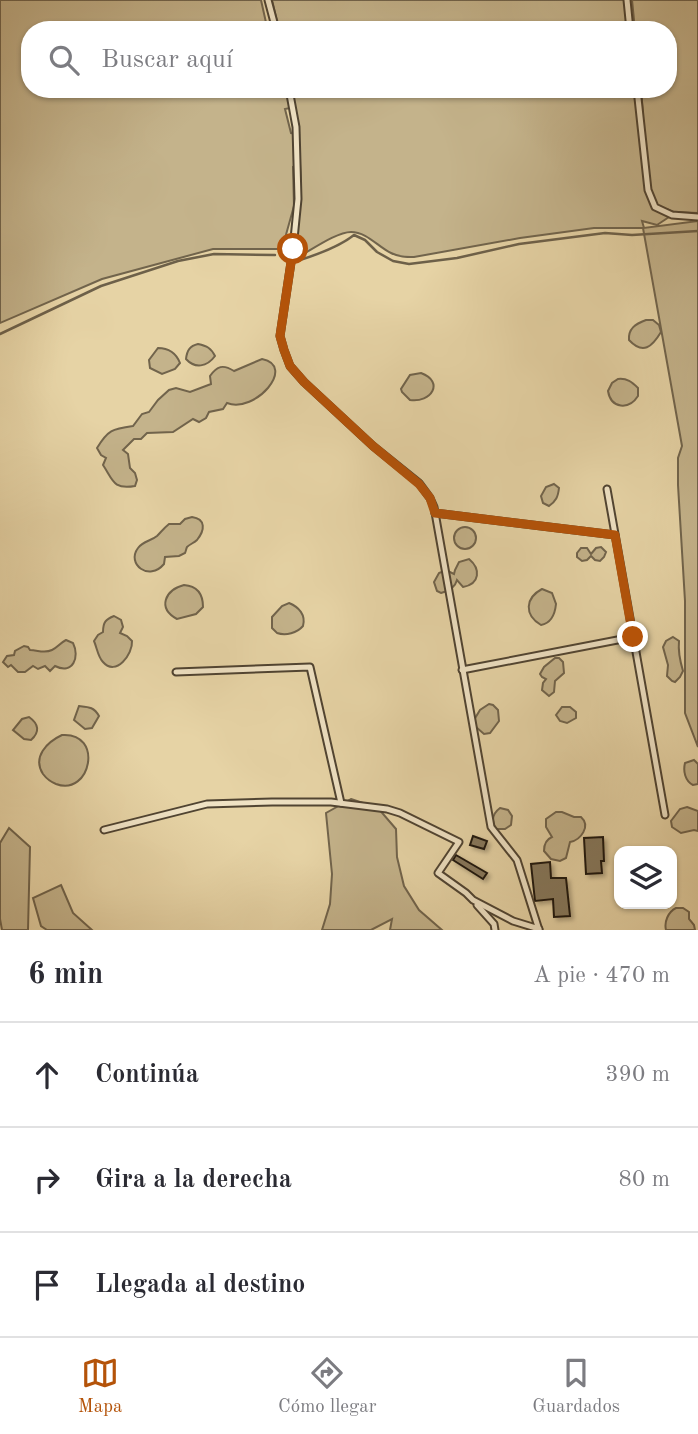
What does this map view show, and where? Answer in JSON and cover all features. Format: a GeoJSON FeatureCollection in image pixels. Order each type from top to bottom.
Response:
{"type":"FeatureCollection","features":[{"type":"Feature","properties":{"kind":"lane"},"geometry":{"type":"LineString","coordinates":[[268,0],[274,21]]}},
{"type":"Feature","properties":{"kind":"lane"},"geometry":{"type":"LineString","coordinates":[[627,0],[629,21]]}},
{"type":"Feature","properties":{"kind":"lane"},"geometry":{"type":"LineString","coordinates":[[291,98],[296,127],[298,198],[280,336],[284,350],[290,366],[304,382],[419,484],[430,498],[435,513],[491,827],[517,860],[539,930]]}},
{"type":"Feature","properties":{"kind":"lane"},"geometry":{"type":"LineString","coordinates":[[638,98],[648,190],[655,207],[672,215],[698,217]]}},
{"type":"Feature","properties":{"kind":"lane"},"geometry":{"type":"LineString","coordinates":[[607,489],[664,815]]}},
{"type":"Feature","properties":{"kind":"lane"},"geometry":{"type":"LineString","coordinates":[[435,513],[615,535]]}},
{"type":"Feature","properties":{"kind":"lane"},"geometry":{"type":"LineString","coordinates":[[462,670],[633,637]]}},
{"type":"Feature","properties":{"kind":"lane"},"geometry":{"type":"LineString","coordinates":[[176,672],[310,667],[341,803]]}},
{"type":"Feature","properties":{"kind":"lane"},"geometry":{"type":"LineString","coordinates":[[104,831],[207,804],[341,803],[387,809],[459,842],[438,873],[466,893],[494,924],[495,930]]}},
{"type":"Feature","properties":{"kind":"lane"},"geometry":{"type":"LineString","coordinates":[[473,900],[503,917],[539,930]]}},
{"type":"Feature","properties":{"kind":"shaded area"},"geometry":{"type":"Polygon","coordinates":[[[0,0],[261,0],[266,21],[21,21],[21,98],[639,98],[643,114],[642,98],[677,98],[677,21],[634,21],[632,0],[698,0],[698,213],[669,210],[669,217],[657,225],[642,221],[644,228],[698,221],[698,747],[685,713],[685,601],[678,485],[678,458],[682,446],[643,228],[594,228],[414,257],[394,254],[367,237],[351,232],[295,256],[301,187],[300,164],[293,167],[294,206],[282,249],[213,249],[102,279],[0,323],[0,0]],[[295,107],[285,109],[291,133],[299,134],[295,107]]]}},
{"type":"Feature","properties":{"kind":"shaded area"},"geometry":{"type":"Polygon","coordinates":[[[272,0],[629,0],[631,21],[277,21],[272,0]]]}},
{"type":"Feature","properties":{"kind":"shaded area"},"geometry":{"type":"Polygon","coordinates":[[[646,320],[653,320],[659,325],[661,332],[651,345],[643,348],[634,345],[629,336],[633,327],[646,320]]]}},
{"type":"Feature","properties":{"kind":"shaded area"},"geometry":{"type":"Polygon","coordinates":[[[198,344],[208,348],[215,356],[208,363],[193,364],[186,359],[189,349],[198,344]]]}},
{"type":"Feature","properties":{"kind":"shaded area"},"geometry":{"type":"Polygon","coordinates":[[[158,348],[169,350],[176,356],[180,363],[175,369],[162,374],[150,368],[149,360],[158,348]]]}},
{"type":"Feature","properties":{"kind":"shaded area"},"geometry":{"type":"Polygon","coordinates":[[[262,359],[272,363],[275,370],[274,379],[260,396],[238,405],[227,403],[223,409],[209,412],[206,418],[199,422],[193,419],[173,432],[147,433],[141,439],[134,439],[123,450],[128,454],[130,468],[135,473],[135,486],[122,487],[112,479],[103,465],[106,458],[97,448],[104,437],[115,430],[133,426],[142,414],[149,412],[169,390],[176,388],[190,392],[211,384],[210,376],[218,368],[227,367],[234,371],[262,359]]]}},
{"type":"Feature","properties":{"kind":"shaded area"},"geometry":{"type":"Polygon","coordinates":[[[421,373],[432,381],[432,391],[424,398],[410,400],[401,389],[410,375],[421,373]]]}},
{"type":"Feature","properties":{"kind":"shaded area"},"geometry":{"type":"Polygon","coordinates":[[[618,379],[629,381],[638,388],[638,396],[630,404],[616,404],[610,397],[608,391],[618,379]]]}},
{"type":"Feature","properties":{"kind":"shaded area"},"geometry":{"type":"Polygon","coordinates":[[[554,484],[559,488],[558,494],[549,506],[543,503],[541,496],[546,487],[554,484]]]}},
{"type":"Feature","properties":{"kind":"shaded area"},"geometry":{"type":"Polygon","coordinates":[[[192,517],[200,520],[203,529],[185,553],[165,557],[164,564],[152,571],[141,569],[137,565],[135,554],[140,546],[157,536],[169,524],[180,524],[192,517]]]}},
{"type":"Feature","properties":{"kind":"shaded area"},"geometry":{"type":"Polygon","coordinates":[[[465,527],[473,530],[476,538],[473,546],[465,549],[457,546],[454,538],[457,530],[465,527]]]}},
{"type":"Feature","properties":{"kind":"shaded area"},"geometry":{"type":"Polygon","coordinates":[[[601,547],[606,552],[600,561],[591,556],[582,561],[577,557],[581,548],[587,548],[591,554],[601,547]]]}},
{"type":"Feature","properties":{"kind":"shaded area"},"geometry":{"type":"Polygon","coordinates":[[[469,559],[477,571],[473,583],[463,587],[457,580],[449,590],[441,593],[437,591],[434,582],[439,573],[446,570],[454,574],[459,562],[469,559]]]}},
{"type":"Feature","properties":{"kind":"shaded area"},"geometry":{"type":"Polygon","coordinates":[[[184,585],[198,591],[203,607],[196,614],[177,619],[167,610],[166,600],[172,591],[184,585]]]}},
{"type":"Feature","properties":{"kind":"shaded area"},"geometry":{"type":"Polygon","coordinates":[[[542,589],[552,593],[556,604],[552,618],[541,625],[529,612],[529,607],[532,597],[542,589]]]}},
{"type":"Feature","properties":{"kind":"shaded area"},"geometry":{"type":"Polygon","coordinates":[[[289,603],[301,612],[303,626],[291,633],[277,633],[272,628],[272,617],[282,606],[289,603]]]}},
{"type":"Feature","properties":{"kind":"shaded area"},"geometry":{"type":"Polygon","coordinates":[[[114,616],[121,620],[123,627],[120,633],[132,641],[132,646],[123,662],[113,667],[101,660],[94,641],[103,632],[105,621],[114,616]]]}},
{"type":"Feature","properties":{"kind":"shaded area"},"geometry":{"type":"Polygon","coordinates":[[[673,637],[679,641],[683,671],[675,682],[667,676],[668,665],[663,647],[666,641],[673,637]]]}},
{"type":"Feature","properties":{"kind":"shaded area"},"geometry":{"type":"Polygon","coordinates":[[[66,640],[73,643],[76,654],[73,663],[66,668],[55,666],[50,671],[45,666],[38,669],[33,666],[25,672],[18,672],[3,662],[7,656],[14,655],[15,651],[24,646],[30,650],[46,652],[66,640]]]}},
{"type":"Feature","properties":{"kind":"shaded area"},"geometry":{"type":"Polygon","coordinates":[[[555,658],[563,662],[564,673],[555,681],[554,692],[549,696],[542,690],[546,679],[540,674],[555,658]]]}},
{"type":"Feature","properties":{"kind":"shaded area"},"geometry":{"type":"Polygon","coordinates":[[[489,704],[498,710],[499,721],[490,733],[484,734],[476,727],[474,720],[480,710],[489,704]]]}},
{"type":"Feature","properties":{"kind":"shaded area"},"geometry":{"type":"Polygon","coordinates":[[[79,706],[91,708],[99,716],[92,728],[85,729],[74,720],[79,706]]]}},
{"type":"Feature","properties":{"kind":"shaded area"},"geometry":{"type":"Polygon","coordinates":[[[562,707],[570,707],[576,712],[576,718],[567,723],[560,721],[556,715],[562,707]]]}},
{"type":"Feature","properties":{"kind":"shaded area"},"geometry":{"type":"Polygon","coordinates":[[[29,717],[37,728],[31,740],[24,739],[13,730],[22,719],[29,717]]]}},
{"type":"Feature","properties":{"kind":"shaded area"},"geometry":{"type":"Polygon","coordinates":[[[62,735],[75,737],[84,743],[88,753],[84,773],[78,781],[68,786],[49,780],[43,774],[39,762],[46,746],[62,735]]]}},
{"type":"Feature","properties":{"kind":"shaded area"},"geometry":{"type":"Polygon","coordinates":[[[694,760],[698,764],[698,784],[693,785],[686,778],[684,769],[685,763],[694,760]]]}},
{"type":"Feature","properties":{"kind":"shaded area"},"geometry":{"type":"Polygon","coordinates":[[[351,799],[378,808],[396,829],[397,857],[404,886],[419,910],[442,930],[390,930],[392,919],[371,930],[322,930],[330,904],[332,874],[326,813],[351,799]]]}},
{"type":"Feature","properties":{"kind":"shaded area"},"geometry":{"type":"Polygon","coordinates":[[[687,807],[698,811],[698,831],[681,833],[672,827],[671,821],[680,809],[687,807]]]}},
{"type":"Feature","properties":{"kind":"shaded area"},"geometry":{"type":"Polygon","coordinates":[[[500,808],[508,810],[512,816],[511,825],[505,829],[496,829],[493,823],[494,815],[500,808]]]}},
{"type":"Feature","properties":{"kind":"shaded area"},"geometry":{"type":"Polygon","coordinates":[[[556,812],[581,817],[585,824],[581,836],[570,842],[566,858],[560,861],[551,859],[544,851],[546,842],[552,837],[546,827],[546,819],[556,812]]]}},
{"type":"Feature","properties":{"kind":"shaded area"},"geometry":{"type":"Polygon","coordinates":[[[9,828],[30,847],[28,930],[2,930],[0,843],[9,828]]]}},
{"type":"Feature","properties":{"kind":"shaded area"},"geometry":{"type":"Polygon","coordinates":[[[61,885],[73,913],[92,930],[47,930],[41,926],[33,898],[61,885]]]}},
{"type":"Feature","properties":{"kind":"shaded area"},"geometry":{"type":"Polygon","coordinates":[[[683,908],[689,912],[689,919],[695,930],[666,930],[667,918],[671,912],[683,908]]]}},
{"type":"Feature","properties":{"kind":"building"},"geometry":{"type":"Polygon","coordinates":[[[473,836],[487,841],[484,849],[470,845],[473,836]]]}},
{"type":"Feature","properties":{"kind":"building"},"geometry":{"type":"Polygon","coordinates":[[[603,837],[602,873],[586,874],[584,838],[603,837]]]}},
{"type":"Feature","properties":{"kind":"building"},"geometry":{"type":"Polygon","coordinates":[[[456,855],[487,873],[483,879],[453,860],[456,855]]]}},
{"type":"Feature","properties":{"kind":"building"},"geometry":{"type":"Polygon","coordinates":[[[550,862],[551,878],[566,878],[570,916],[554,917],[553,899],[535,901],[531,864],[550,862]]]}},
{"type":"Feature","properties":{"kind":"waterway"},"geometry":{"type":"LineString","coordinates":[[300,260],[335,247],[354,235],[393,261],[409,264],[457,258],[519,244],[605,233],[632,235],[698,231]]}},
{"type":"Feature","properties":{"kind":"waterway"},"geometry":{"type":"LineString","coordinates":[[0,334],[101,286],[178,261],[214,254],[275,255]]}},
{"type":"Feature","properties":{"kind":"route"},"geometry":{"type":"LineString","coordinates":[[293,249],[280,336],[290,366],[304,382],[419,484],[430,498],[435,513],[615,535],[633,637]]}}]}
